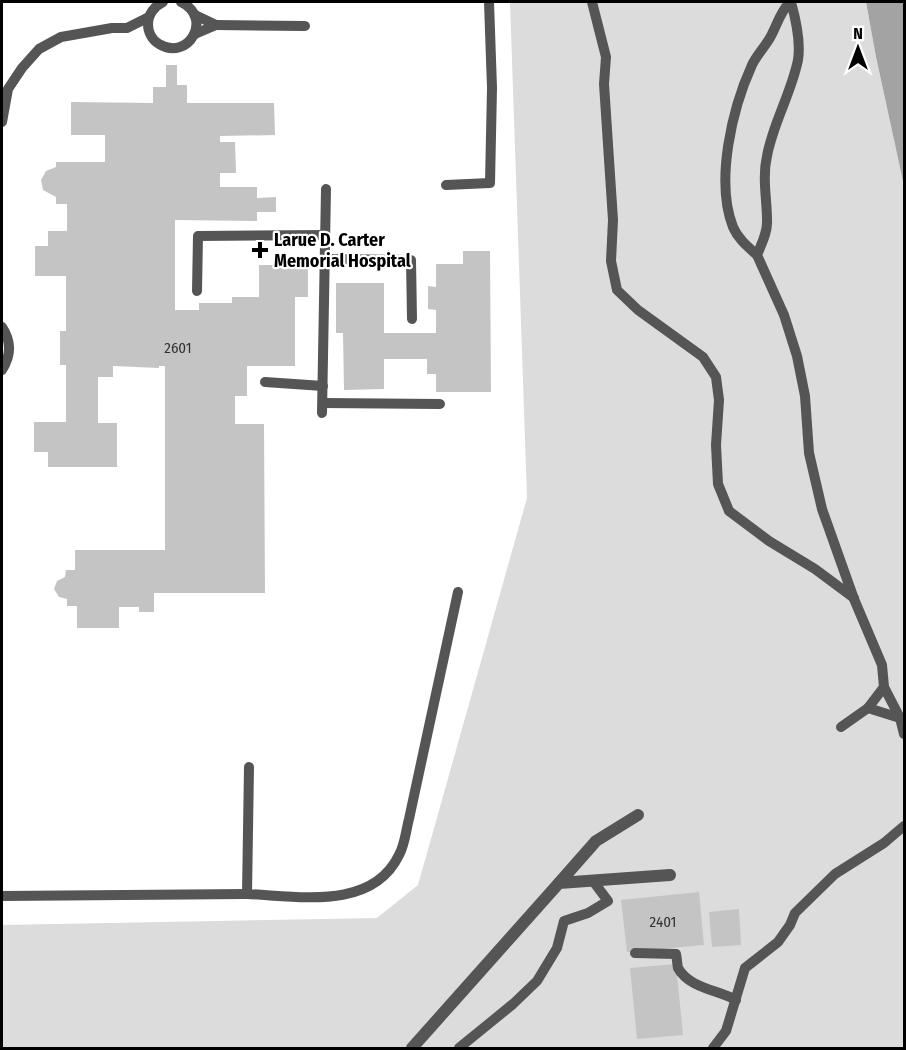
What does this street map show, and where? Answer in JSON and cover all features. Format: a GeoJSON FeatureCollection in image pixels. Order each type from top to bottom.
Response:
{"type":"FeatureCollection","features":[{"type":"Feature","properties":{"kind":"street"},"geometry":{"type":"LineString","coordinates":[[412,1048],[596,841],[638,815]]}},
{"type":"Feature","properties":{"kind":"street"},"geometry":{"type":"LineString","coordinates":[[558,883],[670,876]]}},
{"type":"Feature","properties":{"kind":"lane"},"geometry":{"type":"LineString","coordinates":[[150,34],[149,17],[154,8],[163,2]]}},
{"type":"Feature","properties":{"kind":"lane"},"geometry":{"type":"LineString","coordinates":[[181,2],[191,7],[195,15],[197,23],[195,34]]}},
{"type":"Feature","properties":{"kind":"lane"},"geometry":{"type":"LineString","coordinates":[[446,185],[490,183],[492,88],[489,2]]}},
{"type":"Feature","properties":{"kind":"lane"},"geometry":{"type":"LineString","coordinates":[[592,2],[606,57],[604,84],[614,220],[611,261],[617,290],[638,310],[703,357],[716,377],[719,400],[716,445],[718,484],[729,511],[769,541],[815,569],[854,599]]}},
{"type":"Feature","properties":{"kind":"lane"},"geometry":{"type":"LineString","coordinates":[[757,255],[768,223],[764,190],[766,158],[774,126],[789,90],[798,59],[798,30],[790,2],[783,9],[772,35],[753,63],[735,112],[727,163],[726,202],[739,239],[757,255],[784,315],[797,356],[805,396],[809,453],[822,509],[854,599],[882,665],[884,687],[900,718],[904,734]]}},
{"type":"Feature","properties":{"kind":"lane"},"geometry":{"type":"LineString","coordinates":[[195,15],[216,25]]}},
{"type":"Feature","properties":{"kind":"lane"},"geometry":{"type":"LineString","coordinates":[[127,28],[149,17]]}},
{"type":"Feature","properties":{"kind":"lane"},"geometry":{"type":"LineString","coordinates":[[2,122],[8,89],[22,68],[39,49],[61,36],[112,28],[127,28],[150,34],[161,45],[177,48],[184,45],[195,34],[216,25],[305,26]]}},
{"type":"Feature","properties":{"kind":"lane"},"geometry":{"type":"LineString","coordinates":[[326,189],[323,408],[440,404]]}},
{"type":"Feature","properties":{"kind":"lane"},"geometry":{"type":"LineString","coordinates":[[197,291],[198,236],[325,235]]}},
{"type":"Feature","properties":{"kind":"lane"},"geometry":{"type":"LineString","coordinates":[[325,258],[411,260],[412,320]]}},
{"type":"Feature","properties":{"kind":"lane"},"geometry":{"type":"LineString","coordinates":[[2,327],[7,335],[9,354],[2,370]]}},
{"type":"Feature","properties":{"kind":"lane"},"geometry":{"type":"LineString","coordinates":[[265,382],[323,386]]}},
{"type":"Feature","properties":{"kind":"lane"},"geometry":{"type":"LineString","coordinates":[[2,896],[247,894],[330,897],[358,892],[380,880],[399,855],[409,819],[458,592]]}},
{"type":"Feature","properties":{"kind":"lane"},"geometry":{"type":"LineString","coordinates":[[841,727],[868,708],[884,687]]}},
{"type":"Feature","properties":{"kind":"lane"},"geometry":{"type":"LineString","coordinates":[[868,708],[900,718]]}},
{"type":"Feature","properties":{"kind":"lane"},"geometry":{"type":"LineString","coordinates":[[247,894],[249,767]]}},
{"type":"Feature","properties":{"kind":"lane"},"geometry":{"type":"LineString","coordinates":[[713,1048],[726,1031],[745,968],[778,942],[795,913],[835,874],[884,843],[904,826]]}},
{"type":"Feature","properties":{"kind":"lane"},"geometry":{"type":"LineString","coordinates":[[459,1048],[513,1004],[537,981],[557,948],[564,921],[588,913],[608,902],[593,881]]}},
{"type":"Feature","properties":{"kind":"lane"},"geometry":{"type":"LineString","coordinates":[[635,953],[676,954],[678,968],[694,983],[726,994],[736,1000]]}},
{"type":"Feature","properties":{"kind":"shaded area"},"geometry":{"type":"Polygon","coordinates":[[[510,2],[866,2],[904,186],[904,1048],[2,1048],[2,925],[377,918],[418,885],[527,498],[510,2]]]}},
{"type":"Feature","properties":{"kind":"shaded area"},"geometry":{"type":"Polygon","coordinates":[[[866,2],[904,2],[904,186],[876,57],[866,2]]]}},
{"type":"Feature","properties":{"kind":"building","name":"Larue D. Carter Memorial Hospital"},"geometry":{"type":"Polygon","coordinates":[[[166,65],[177,65],[177,85],[187,85],[187,103],[274,103],[275,135],[220,136],[220,142],[235,142],[236,173],[220,173],[220,187],[257,187],[257,198],[276,197],[276,212],[257,212],[257,221],[175,220],[175,310],[199,310],[199,303],[232,303],[232,297],[259,297],[259,265],[275,265],[275,262],[308,262],[308,297],[295,297],[295,366],[247,366],[247,396],[235,396],[235,424],[264,424],[265,593],[154,593],[154,612],[139,612],[139,607],[119,607],[119,628],[77,628],[77,606],[67,606],[67,599],[59,597],[54,589],[57,581],[65,577],[66,570],[75,570],[75,550],[165,550],[165,366],[159,366],[159,368],[113,366],[113,377],[98,377],[98,423],[117,423],[117,467],[48,467],[48,452],[34,452],[34,422],[66,422],[66,365],[60,365],[60,331],[66,331],[66,276],[35,276],[35,246],[48,246],[48,231],[67,231],[67,204],[56,204],[56,197],[43,190],[41,180],[46,171],[56,167],[56,162],[105,162],[105,135],[71,135],[71,102],[153,103],[153,87],[166,87],[166,65]]]}},
{"type":"Feature","properties":{"kind":"building"},"geometry":{"type":"Polygon","coordinates":[[[463,251],[490,251],[491,392],[436,392],[436,374],[427,374],[427,359],[384,359],[384,389],[344,390],[343,333],[336,333],[336,283],[384,283],[384,333],[436,333],[436,310],[428,309],[428,286],[436,287],[436,264],[463,264],[463,251]]]}},
{"type":"Feature","properties":{"kind":"building"},"geometry":{"type":"Polygon","coordinates":[[[699,892],[704,945],[627,952],[621,900],[699,892]]]}},
{"type":"Feature","properties":{"kind":"building"},"geometry":{"type":"Polygon","coordinates":[[[739,909],[741,945],[712,947],[709,912],[739,909]]]}},
{"type":"Feature","properties":{"kind":"building"},"geometry":{"type":"Polygon","coordinates":[[[676,964],[683,1035],[637,1039],[630,968],[676,964]]]}},
{"type":"Feature","properties":{"kind":"place","name":"Larue D. Carter Memorial Hospital"},"geometry":{"type":"Point","coordinates":[260,250]}}]}
